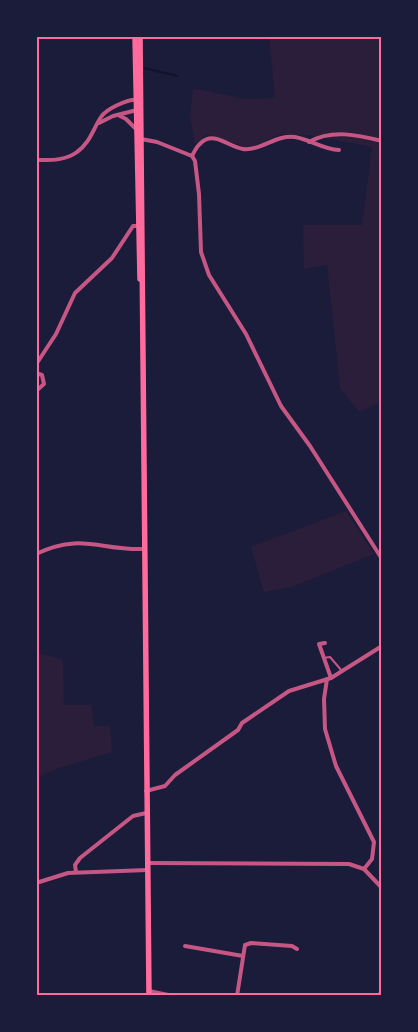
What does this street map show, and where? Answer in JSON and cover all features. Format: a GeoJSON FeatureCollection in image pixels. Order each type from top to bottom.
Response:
{"type":"FeatureCollection","features":[{"type":"Feature","properties":{"kind":"main road"},"geometry":{"type":"LineString","coordinates":[[135,36],[138,100]]}},
{"type":"Feature","properties":{"kind":"main road"},"geometry":{"type":"LineString","coordinates":[[140,36],[138,110],[149,993]]}},
{"type":"Feature","properties":{"kind":"main road"},"geometry":{"type":"LineString","coordinates":[[138,110],[136,129],[139,139]]}},
{"type":"Feature","properties":{"kind":"street"},"geometry":{"type":"LineString","coordinates":[[36,160],[56,160],[76,153],[83,147],[99,123],[101,116],[138,100]]}},
{"type":"Feature","properties":{"kind":"street"},"geometry":{"type":"LineString","coordinates":[[99,123],[118,115],[138,110]]}},
{"type":"Feature","properties":{"kind":"street"},"geometry":{"type":"LineString","coordinates":[[118,115],[131,122],[136,129]]}},
{"type":"Feature","properties":{"kind":"street"},"geometry":{"type":"LineString","coordinates":[[309,142],[330,135],[347,134],[382,141]]}},
{"type":"Feature","properties":{"kind":"street"},"geometry":{"type":"LineString","coordinates":[[192,156],[198,145],[205,139],[211,139],[241,149],[258,147],[282,138],[294,137],[327,149],[339,150]]}},
{"type":"Feature","properties":{"kind":"street"},"geometry":{"type":"LineString","coordinates":[[139,139],[157,142],[192,156],[195,161],[199,194],[201,252],[209,275],[246,334],[281,406],[310,446],[382,559]]}},
{"type":"Feature","properties":{"kind":"street"},"geometry":{"type":"LineString","coordinates":[[36,391],[44,384],[42,375],[36,372],[37,363],[56,334],[75,293],[112,258],[133,226],[140,226]]}},
{"type":"Feature","properties":{"kind":"street"},"geometry":{"type":"LineString","coordinates":[[36,554],[59,545],[77,542],[144,549]]}},
{"type":"Feature","properties":{"kind":"street"},"geometry":{"type":"LineString","coordinates":[[325,643],[318,644],[329,679],[324,699],[325,728],[336,766],[374,842],[372,859],[364,869]]}},
{"type":"Feature","properties":{"kind":"street"},"geometry":{"type":"LineString","coordinates":[[146,791],[165,786],[175,775],[238,730],[242,723],[290,691],[329,679],[382,646]]}},
{"type":"Feature","properties":{"kind":"street"},"geometry":{"type":"LineString","coordinates":[[76,872],[75,865],[80,858],[133,816],[146,814]]}},
{"type":"Feature","properties":{"kind":"street"},"geometry":{"type":"LineString","coordinates":[[36,883],[76,872],[147,866],[349,864],[364,869],[382,888]]}},
{"type":"Feature","properties":{"kind":"street"},"geometry":{"type":"LineString","coordinates":[[237,996],[245,945],[251,943],[292,946],[297,949]]}},
{"type":"Feature","properties":{"kind":"street"},"geometry":{"type":"LineString","coordinates":[[185,946],[243,956]]}},
{"type":"Feature","properties":{"kind":"street"},"geometry":{"type":"LineString","coordinates":[[379,996],[382,990]]}},
{"type":"Feature","properties":{"kind":"street"},"geometry":{"type":"LineString","coordinates":[[149,993],[173,996]]}},
{"type":"Feature","properties":{"kind":"lane"},"geometry":{"type":"LineString","coordinates":[[323,658],[330,657],[342,672]]}},
{"type":"Feature","properties":{"kind":"shaded area"},"geometry":{"type":"Polygon","coordinates":[[[269,36],[382,36],[382,402],[359,412],[340,388],[327,265],[304,269],[303,225],[362,225],[372,147],[309,135],[281,134],[254,146],[245,147],[207,134],[195,144],[190,117],[193,88],[245,99],[275,98],[269,36]]]}},
{"type":"Feature","properties":{"kind":"shaded area"},"geometry":{"type":"Polygon","coordinates":[[[346,511],[374,554],[292,587],[264,592],[251,547],[346,511]]]}},
{"type":"Feature","properties":{"kind":"shaded area"},"geometry":{"type":"Polygon","coordinates":[[[36,652],[63,660],[64,705],[91,705],[94,726],[110,726],[112,752],[59,768],[36,778],[36,652]]]}},
{"type":"Feature","properties":{"kind":"waterway"},"geometry":{"type":"LineString","coordinates":[[144,68],[177,76]]}}]}
